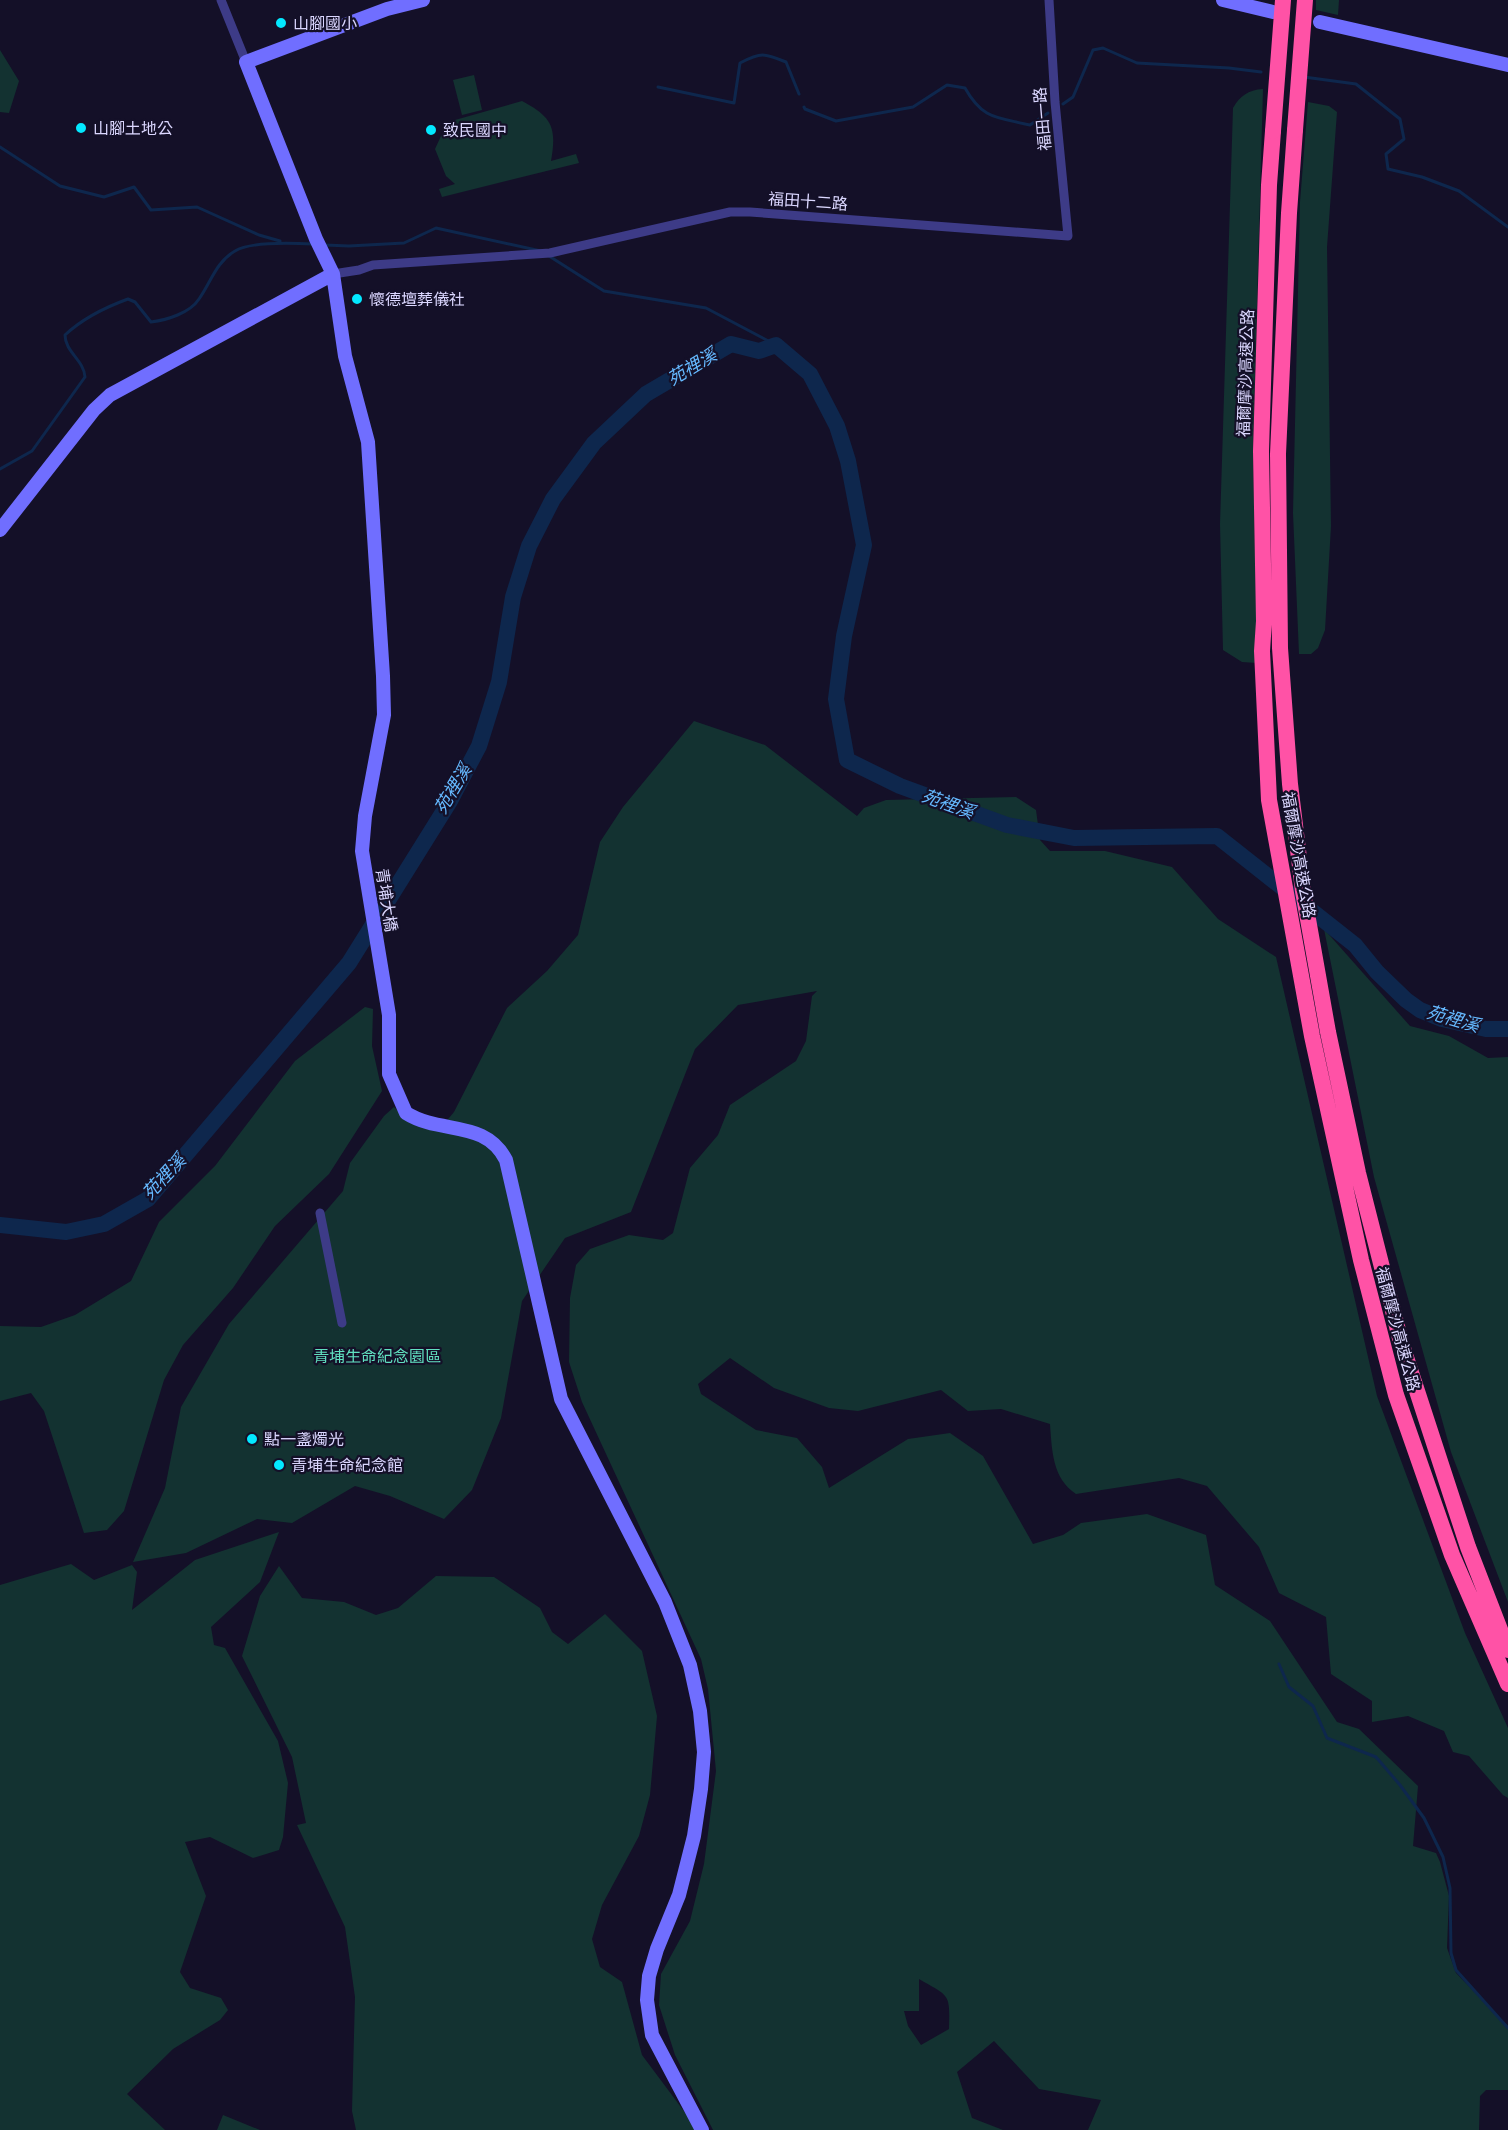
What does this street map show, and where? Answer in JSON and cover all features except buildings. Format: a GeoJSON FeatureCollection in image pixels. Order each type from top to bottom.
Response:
{"type":"FeatureCollection","features":[{"type":"Feature","properties":{"kind":"highway","name":"福爾摩沙高速公路"},"geometry":{"type":"LineString","coordinates":[[1305,0],[1289,213],[1278,454],[1280,648],[1290,784],[1320,1034],[1401,1342],[1468,1547],[1508,1650]]}},
{"type":"Feature","properties":{"kind":"highway","name":"福爾摩沙高速公路"},"geometry":{"type":"LineString","coordinates":[[1278,6],[1269,185],[1261,451],[1264,621],[1262,651],[1269,800],[1320,1034],[1361,1260],[1396,1395],[1452,1555],[1508,1684]]}},
{"type":"Feature","properties":{"kind":"main road"},"geometry":{"type":"LineString","coordinates":[[246,62],[387,9],[423,0]]}},
{"type":"Feature","properties":{"kind":"main road"},"geometry":{"type":"LineString","coordinates":[[1223,0],[1278,6]]}},
{"type":"Feature","properties":{"kind":"main road"},"geometry":{"type":"LineString","coordinates":[[1320,22],[1508,65]]}},
{"type":"Feature","properties":{"kind":"main road","name":"青埔大橋"},"geometry":{"type":"LineString","coordinates":[[246,62],[316,239],[333,274],[345,356],[368,442],[384,716],[365,816],[362,850],[389,1016],[389,1074],[406,1113],[428,1124],[476,1132],[494,1141],[501,1149],[506,1160],[561,1399],[665,1602],[690,1665],[700,1711],[703,1742],[701,1790],[694,1836],[679,1895],[657,1949],[649,1976],[647,2000],[651,2035],[702,2130]]}},
{"type":"Feature","properties":{"kind":"main road"},"geometry":{"type":"LineString","coordinates":[[0,530],[94,410],[110,395],[333,274]]}},
{"type":"Feature","properties":{"kind":"street"},"geometry":{"type":"LineString","coordinates":[[221,0],[246,62]]}},
{"type":"Feature","properties":{"kind":"street","name":"福田一路"},"geometry":{"type":"LineString","coordinates":[[1049,0],[1054,102],[1068,236]]}},
{"type":"Feature","properties":{"kind":"street","name":"福田十二路"},"geometry":{"type":"LineString","coordinates":[[333,274],[359,270],[373,265],[550,253],[730,212],[1068,236]]}},
{"type":"Feature","properties":{"kind":"street"},"geometry":{"type":"LineString","coordinates":[[320,1213],[342,1323]]}},
{"type":"Feature","properties":{"kind":"green space"},"geometry":{"type":"Polygon","coordinates":[[[1316,0],[1339,0],[1338,15],[1316,10],[1316,0]]]}},
{"type":"Feature","properties":{"kind":"green space"},"geometry":{"type":"Polygon","coordinates":[[[0,50],[19,81],[9,113],[0,112],[0,50]]]}},
{"type":"Feature","properties":{"kind":"green space"},"geometry":{"type":"Polygon","coordinates":[[[474,75],[482,110],[462,115],[453,80],[474,75]]]}},
{"type":"Feature","properties":{"kind":"green space"},"geometry":{"type":"Polygon","coordinates":[[[1263,89],[1253,447],[1257,663],[1242,662],[1223,650],[1220,524],[1233,108],[1245,94],[1263,89]]]}},
{"type":"Feature","properties":{"kind":"green space"},"geometry":{"type":"Polygon","coordinates":[[[522,101],[540,112],[550,124],[553,140],[551,161],[576,154],[579,163],[442,197],[439,189],[455,184],[446,176],[435,149],[441,136],[455,120],[522,101]]]}},
{"type":"Feature","properties":{"kind":"green space"},"geometry":{"type":"Polygon","coordinates":[[[1308,102],[1329,106],[1337,112],[1327,247],[1331,526],[1325,630],[1318,648],[1311,654],[1299,654],[1293,513],[1300,202],[1308,102]]]}},
{"type":"Feature","properties":{"kind":"green space","name":"青埔生命紀念園區"},"geometry":{"type":"Polygon","coordinates":[[[694,721],[765,745],[857,816],[864,808],[886,800],[1016,797],[1036,810],[1040,840],[1050,851],[1105,851],[1172,867],[1218,919],[1276,957],[1377,1396],[1465,1633],[1508,1728],[1508,1798],[1469,1756],[1453,1752],[1444,1731],[1408,1716],[1372,1722],[1372,1701],[1331,1674],[1326,1617],[1279,1593],[1259,1547],[1207,1486],[1179,1478],[1076,1494],[1062,1480],[1058,1472],[1053,1453],[1050,1424],[1001,1409],[968,1411],[941,1390],[858,1411],[829,1408],[774,1388],[730,1358],[698,1384],[701,1394],[756,1430],[797,1438],[822,1467],[829,1488],[908,1439],[950,1433],[983,1456],[1033,1544],[1063,1535],[1081,1523],[1147,1514],[1206,1535],[1215,1585],[1270,1621],[1337,1722],[1359,1729],[1418,1786],[1413,1846],[1436,1853],[1440,1862],[1449,1896],[1447,1948],[1456,1973],[1508,2026],[1508,2090],[1486,2090],[1480,2096],[1479,2130],[1088,2130],[1101,2100],[1039,2089],[994,2041],[957,2072],[972,2118],[1003,2130],[713,2130],[675,2055],[659,2005],[661,1974],[690,1921],[704,1864],[716,1771],[708,1689],[701,1659],[582,1402],[569,1362],[570,1298],[576,1265],[590,1249],[629,1235],[663,1240],[673,1233],[690,1168],[718,1135],[730,1105],[796,1061],[806,1041],[812,996],[817,991],[738,1005],[695,1049],[631,1212],[565,1238],[522,1301],[501,1418],[472,1490],[444,1519],[390,1496],[355,1486],[292,1523],[257,1519],[186,1553],[133,1562],[165,1488],[181,1407],[229,1324],[343,1191],[350,1163],[384,1116],[394,1107],[411,1123],[438,1131],[454,1112],[507,1008],[547,971],[578,935],[600,842],[623,807],[694,721]],[[919,1979],[919,2011],[904,2011],[908,2026],[921,2045],[949,2029],[949,2009],[946,1997],[942,1993],[919,1979]]]}},
{"type":"Feature","properties":{"kind":"green space"},"geometry":{"type":"Polygon","coordinates":[[[1324,929],[1410,1026],[1449,1036],[1488,1058],[1508,1057],[1508,1602],[1451,1452],[1374,1177],[1324,929]]]}},
{"type":"Feature","properties":{"kind":"green space"},"geometry":{"type":"Polygon","coordinates":[[[365,1007],[373,1009],[372,1046],[382,1091],[329,1174],[275,1226],[233,1288],[183,1345],[164,1380],[124,1511],[107,1530],[84,1533],[44,1411],[31,1393],[0,1401],[0,1326],[41,1327],[75,1315],[131,1281],[159,1222],[215,1166],[295,1061],[365,1007]]]}},
{"type":"Feature","properties":{"kind":"green space"},"geometry":{"type":"Polygon","coordinates":[[[279,1532],[260,1582],[211,1627],[214,1645],[225,1648],[278,1741],[288,1783],[283,1837],[279,1850],[253,1858],[210,1837],[185,1842],[206,1896],[180,1972],[190,1988],[221,1998],[228,2010],[220,2020],[173,2049],[127,2094],[165,2130],[0,2130],[0,1585],[71,1564],[94,1580],[132,1565],[137,1572],[132,1610],[195,1560],[279,1532]]]}},
{"type":"Feature","properties":{"kind":"green space"},"geometry":{"type":"Polygon","coordinates":[[[279,1566],[302,1598],[344,1602],[376,1615],[398,1608],[436,1576],[494,1577],[540,1608],[552,1632],[568,1644],[605,1614],[642,1651],[657,1716],[650,1795],[639,1836],[602,1905],[592,1939],[600,1967],[622,1982],[642,2055],[698,2130],[356,2130],[352,2111],[355,1997],[345,1927],[297,1825],[306,1823],[292,1757],[242,1656],[260,1596],[279,1566]]]}},
{"type":"Feature","properties":{"kind":"green space"},"geometry":{"type":"Polygon","coordinates":[[[223,2115],[260,2130],[217,2130],[223,2115]]]}},
{"type":"Feature","properties":{"kind":"waterway"},"geometry":{"type":"LineString","coordinates":[[1063,104],[1073,97],[1093,50],[1103,48],[1137,63],[1261,72]]}},
{"type":"Feature","properties":{"kind":"waterway"},"geometry":{"type":"LineString","coordinates":[[658,87],[734,103],[740,63],[763,55],[786,62],[799,94]]}},
{"type":"Feature","properties":{"kind":"waterway"},"geometry":{"type":"LineString","coordinates":[[1304,77],[1356,84],[1400,119],[1404,139],[1386,154],[1388,169],[1422,177],[1459,191],[1508,227]]}},
{"type":"Feature","properties":{"kind":"waterway"},"geometry":{"type":"LineString","coordinates":[[804,107],[836,121],[913,107],[947,85],[965,88],[978,106],[992,116],[1030,125],[1048,113]]}},
{"type":"Feature","properties":{"kind":"waterway"},"geometry":{"type":"LineString","coordinates":[[0,147],[60,186],[104,197],[134,187],[151,210],[197,207],[259,235],[280,241]]}},
{"type":"Feature","properties":{"kind":"waterway"},"geometry":{"type":"LineString","coordinates":[[325,245],[404,243],[436,228],[541,251]]}},
{"type":"Feature","properties":{"kind":"waterway"},"geometry":{"type":"LineString","coordinates":[[0,469],[32,451],[85,377],[84,371],[68,346],[65,335],[78,324],[128,299],[135,302],[151,322],[171,318],[195,304],[218,267],[235,251],[262,244],[313,244]]}},
{"type":"Feature","properties":{"kind":"waterway"},"geometry":{"type":"LineString","coordinates":[[549,256],[604,291],[706,308],[776,345]]}},
{"type":"Feature","properties":{"kind":"waterway","name":"苑裡溪"},"geometry":{"type":"LineString","coordinates":[[0,1225],[66,1232],[104,1224],[148,1199],[349,963],[450,801],[479,746],[499,682],[513,597],[529,546],[553,499],[594,443],[646,394],[731,344],[759,351],[776,345],[810,374],[837,426],[848,461],[864,545],[844,636],[836,699],[847,760],[900,786],[1007,825],[1074,838],[1217,836],[1355,945],[1377,972],[1420,1010],[1442,1019],[1486,1029],[1508,1029]]}},
{"type":"Feature","properties":{"kind":"waterway"},"geometry":{"type":"LineString","coordinates":[[1279,1664],[1289,1687],[1313,1706],[1327,1738],[1376,1757],[1424,1818],[1443,1857],[1450,1888],[1451,1953],[1456,1970],[1508,2028]]}},
{"type":"Feature","properties":{"kind":"place","name":"山腳國小"},"geometry":{"type":"Point","coordinates":[281,23]}},
{"type":"Feature","properties":{"kind":"place","name":"山腳土地公"},"geometry":{"type":"Point","coordinates":[81,128]}},
{"type":"Feature","properties":{"kind":"place","name":"致民國中"},"geometry":{"type":"Point","coordinates":[431,130]}},
{"type":"Feature","properties":{"kind":"place","name":"懷德壇葬儀社"},"geometry":{"type":"Point","coordinates":[357,299]}},
{"type":"Feature","properties":{"kind":"place","name":"點一盞燭光"},"geometry":{"type":"Point","coordinates":[252,1439]}},
{"type":"Feature","properties":{"kind":"place","name":"青埔生命紀念館"},"geometry":{"type":"Point","coordinates":[279,1465]}}]}
